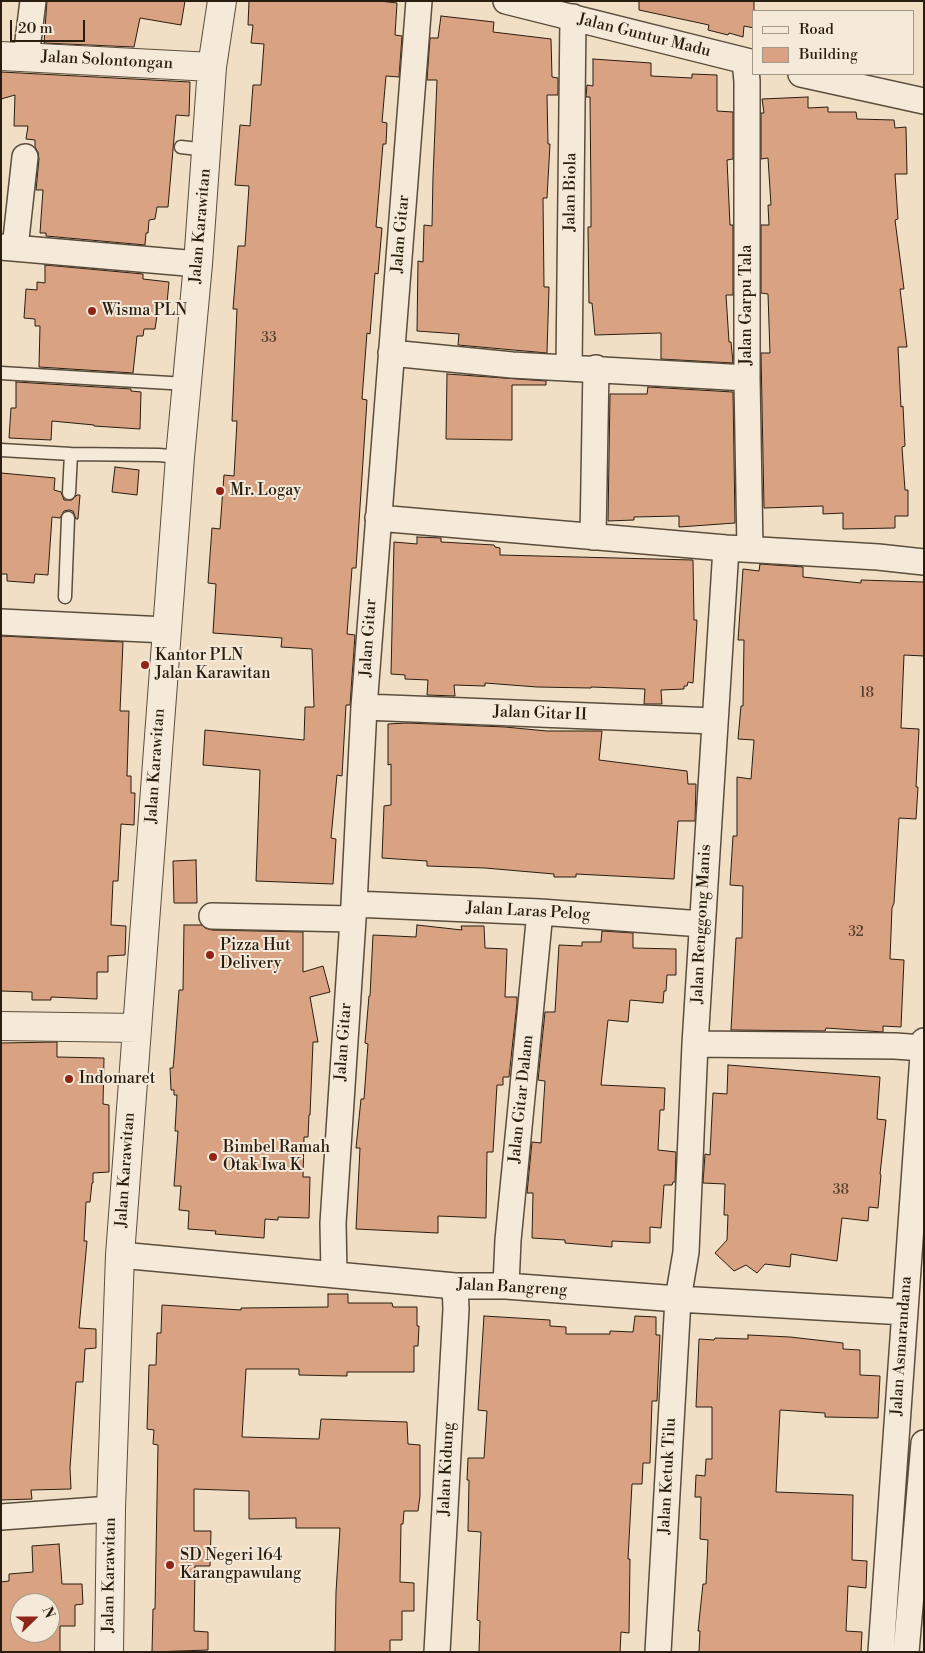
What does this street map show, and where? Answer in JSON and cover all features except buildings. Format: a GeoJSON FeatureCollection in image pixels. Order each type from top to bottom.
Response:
{"type":"FeatureCollection","features":[{"type":"Feature","properties":{"kind":"street"},"geometry":{"type":"LineString","coordinates":[[14,56],[33,1]]}},
{"type":"Feature","properties":{"kind":"street","name":"Jalan Karawitan"},"geometry":{"type":"LineString","coordinates":[[109,1652],[111,1509],[120,1256],[166,630],[198,264],[194,148],[212,67],[222,1]]}},
{"type":"Feature","properties":{"kind":"street","name":"Jalan Gitar"},"geometry":{"type":"LineString","coordinates":[[334,1275],[333,1223],[364,707],[419,1]]}},
{"type":"Feature","properties":{"kind":"street","name":"Jalan Guntur Madu"},"geometry":{"type":"LineString","coordinates":[[506,1],[749,62]]}},
{"type":"Feature","properties":{"kind":"street","name":"Jalan Biola"},"geometry":{"type":"LineString","coordinates":[[569,367],[573,17]]}},
{"type":"Feature","properties":{"kind":"street","name":"Jalan Solontongan"},"geometry":{"type":"LineString","coordinates":[[14,56],[212,67]]}},
{"type":"Feature","properties":{"kind":"street","name":"Jalan Garpu Tala"},"geometry":{"type":"LineString","coordinates":[[738,548],[747,378],[747,80],[749,62]]}},
{"type":"Feature","properties":{"kind":"street"},"geometry":{"type":"LineString","coordinates":[[806,75],[924,101]]}},
{"type":"Feature","properties":{"kind":"street"},"geometry":{"type":"LineString","coordinates":[[26,157],[8,247],[198,264]]}},
{"type":"Feature","properties":{"kind":"street"},"geometry":{"type":"LineString","coordinates":[[391,353],[512,364],[747,378]]}},
{"type":"Feature","properties":{"kind":"street"},"geometry":{"type":"LineString","coordinates":[[593,537],[596,368]]}},
{"type":"Feature","properties":{"kind":"street"},"geometry":{"type":"LineString","coordinates":[[378,518],[593,537],[878,557],[924,562]]}},
{"type":"Feature","properties":{"kind":"street","name":"Jalan Renggong Manis"},"geometry":{"type":"LineString","coordinates":[[678,1299],[686,1252],[695,1044],[715,721],[738,548]]}},
{"type":"Feature","properties":{"kind":"street"},"geometry":{"type":"LineString","coordinates":[[1,622],[166,630]]}},
{"type":"Feature","properties":{"kind":"street","name":"Jalan Gitar II"},"geometry":{"type":"LineString","coordinates":[[364,707],[715,721]]}},
{"type":"Feature","properties":{"kind":"street","name":"Jalan Laras Pelog"},"geometry":{"type":"LineString","coordinates":[[212,916],[353,911],[540,912],[702,924]]}},
{"type":"Feature","properties":{"kind":"street","name":"Jalan Gitar Dalam"},"geometry":{"type":"LineString","coordinates":[[506,1286],[508,1240],[540,912]]}},
{"type":"Feature","properties":{"kind":"street"},"geometry":{"type":"LineString","coordinates":[[1,1026],[137,1028]]}},
{"type":"Feature","properties":{"kind":"street"},"geometry":{"type":"LineString","coordinates":[[695,1044],[895,1046],[923,1044]]}},
{"type":"Feature","properties":{"kind":"street","name":"Jalan Asmarandana"},"geometry":{"type":"LineString","coordinates":[[881,1652],[923,1044]]}},
{"type":"Feature","properties":{"kind":"street","name":"Jalan Bangreng"},"geometry":{"type":"LineString","coordinates":[[120,1256],[455,1286],[506,1286],[678,1299],[905,1312]]}},
{"type":"Feature","properties":{"kind":"street","name":"Jalan Kidung"},"geometry":{"type":"LineString","coordinates":[[437,1652],[456,1309],[455,1286]]}},
{"type":"Feature","properties":{"kind":"street","name":"Jalan Ketuk Tilu"},"geometry":{"type":"LineString","coordinates":[[658,1652],[678,1299]]}},
{"type":"Feature","properties":{"kind":"street"},"geometry":{"type":"LineString","coordinates":[[906,1652],[924,1442]]}},
{"type":"Feature","properties":{"kind":"street"},"geometry":{"type":"LineString","coordinates":[[1,1517],[111,1509]]}},
{"type":"Feature","properties":{"kind":"lane"},"geometry":{"type":"LineString","coordinates":[[1,373],[187,384]]}},
{"type":"Feature","properties":{"kind":"lane"},"geometry":{"type":"LineString","coordinates":[[1,450],[71,454],[159,455],[180,458]]}},
{"type":"Feature","properties":{"kind":"lane"},"geometry":{"type":"LineString","coordinates":[[69,493],[71,454]]}},
{"type":"Feature","properties":{"kind":"lane"},"geometry":{"type":"LineString","coordinates":[[65,597],[68,518]]}},
{"type":"Feature","properties":{"kind":"place","name":"Wisma PLN"},"geometry":{"type":"Point","coordinates":[92,311]}},
{"type":"Feature","properties":{"kind":"place","name":"Mr. Logay"},"geometry":{"type":"Point","coordinates":[220,491]}},
{"type":"Feature","properties":{"kind":"place","name":"Kantor PLN Jalan Karawitan"},"geometry":{"type":"Point","coordinates":[145,665]}},
{"type":"Feature","properties":{"kind":"place","name":"Pizza Hut Delivery"},"geometry":{"type":"Point","coordinates":[210,955]}},
{"type":"Feature","properties":{"kind":"place","name":"Indomaret"},"geometry":{"type":"Point","coordinates":[69,1079]}},
{"type":"Feature","properties":{"kind":"place","name":"Bimbel Ramah Otak Iwa K"},"geometry":{"type":"Point","coordinates":[213,1157]}},
{"type":"Feature","properties":{"kind":"place","name":"SD Negeri 164 Karangpawulang"},"geometry":{"type":"Point","coordinates":[170,1565]}}]}
